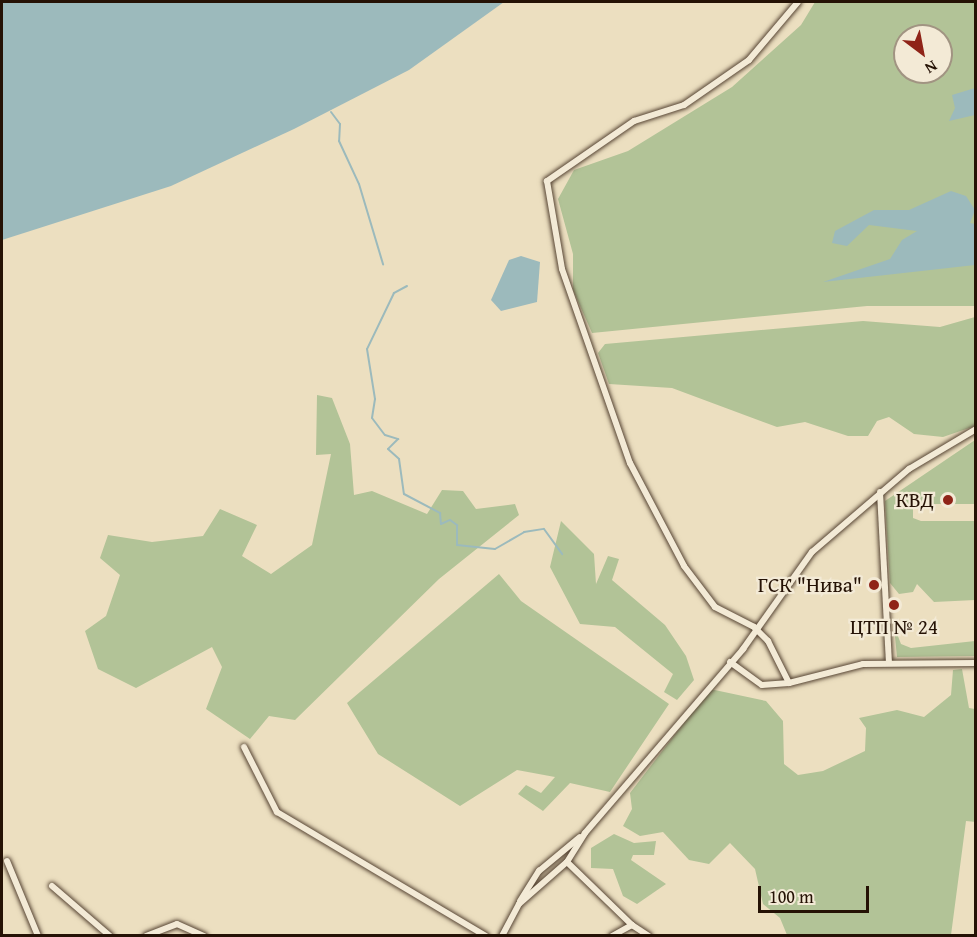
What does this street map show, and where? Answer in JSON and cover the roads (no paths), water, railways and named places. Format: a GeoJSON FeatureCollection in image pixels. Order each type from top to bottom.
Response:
{"type":"FeatureCollection","features":[{"type":"Feature","properties":{"kind":"street"},"geometry":{"type":"LineString","coordinates":[[789,683],[754,627],[701,594],[630,463],[562,269],[547,181],[634,121],[684,105],[749,60],[798,2]]}},
{"type":"Feature","properties":{"kind":"street"},"geometry":{"type":"LineString","coordinates":[[519,904],[567,862],[585,833],[730,662],[812,552],[880,492],[975,429]]}},
{"type":"Feature","properties":{"kind":"street"},"geometry":{"type":"LineString","coordinates":[[880,492],[889,663]]}},
{"type":"Feature","properties":{"kind":"street"},"geometry":{"type":"LineString","coordinates":[[730,662],[762,685],[789,683],[835,668],[889,663],[975,663]]}},
{"type":"Feature","properties":{"kind":"street"},"geometry":{"type":"LineString","coordinates":[[244,747],[276,812],[486,936]]}},
{"type":"Feature","properties":{"kind":"street"},"geometry":{"type":"LineString","coordinates":[[502,936],[539,871],[585,833]]}},
{"type":"Feature","properties":{"kind":"street"},"geometry":{"type":"LineString","coordinates":[[7,861],[38,936]]}},
{"type":"Feature","properties":{"kind":"street"},"geometry":{"type":"LineString","coordinates":[[567,862],[632,925],[649,936]]}},
{"type":"Feature","properties":{"kind":"street"},"geometry":{"type":"LineString","coordinates":[[52,886],[110,936]]}},
{"type":"Feature","properties":{"kind":"street"},"geometry":{"type":"LineString","coordinates":[[146,936],[177,924],[204,936]]}},
{"type":"Feature","properties":{"kind":"street"},"geometry":{"type":"LineString","coordinates":[[612,936],[632,925]]}},
{"type":"Feature","properties":{"kind":"water"},"geometry":{"type":"Polygon","coordinates":[[[2,2],[504,2],[409,70],[294,129],[171,186],[2,240],[2,2]]]}},
{"type":"Feature","properties":{"kind":"water"},"geometry":{"type":"Polygon","coordinates":[[[975,88],[975,115],[949,121],[955,108],[952,95],[975,88]]]}},
{"type":"Feature","properties":{"kind":"water"},"geometry":{"type":"Polygon","coordinates":[[[951,191],[966,196],[975,210],[970,223],[975,224],[975,265],[823,282],[890,259],[902,240],[917,231],[869,225],[847,246],[832,243],[835,231],[874,210],[909,210],[951,191]]]}},
{"type":"Feature","properties":{"kind":"water"},"geometry":{"type":"Polygon","coordinates":[[[521,256],[540,262],[537,302],[501,311],[491,300],[509,260],[521,256]]]}},
{"type":"Feature","properties":{"kind":"waterway"},"geometry":{"type":"LineString","coordinates":[[331,112],[340,124],[339,141],[359,184],[383,264]]}},
{"type":"Feature","properties":{"kind":"waterway"},"geometry":{"type":"LineString","coordinates":[[407,286],[394,293],[367,349],[375,399],[372,418],[385,435],[398,439],[388,449],[399,459],[404,494],[440,513],[441,524],[450,520],[457,525],[457,545],[495,549],[524,532],[544,529],[562,554]]}},
{"type":"Feature","properties":{"kind":"place","name":"КВД"},"geometry":{"type":"Point","coordinates":[948,500]}},
{"type":"Feature","properties":{"kind":"place","name":"ГСК \"Нива\""},"geometry":{"type":"Point","coordinates":[874,585]}},
{"type":"Feature","properties":{"kind":"place","name":"ЦТП № 24"},"geometry":{"type":"Point","coordinates":[894,605]}}]}
